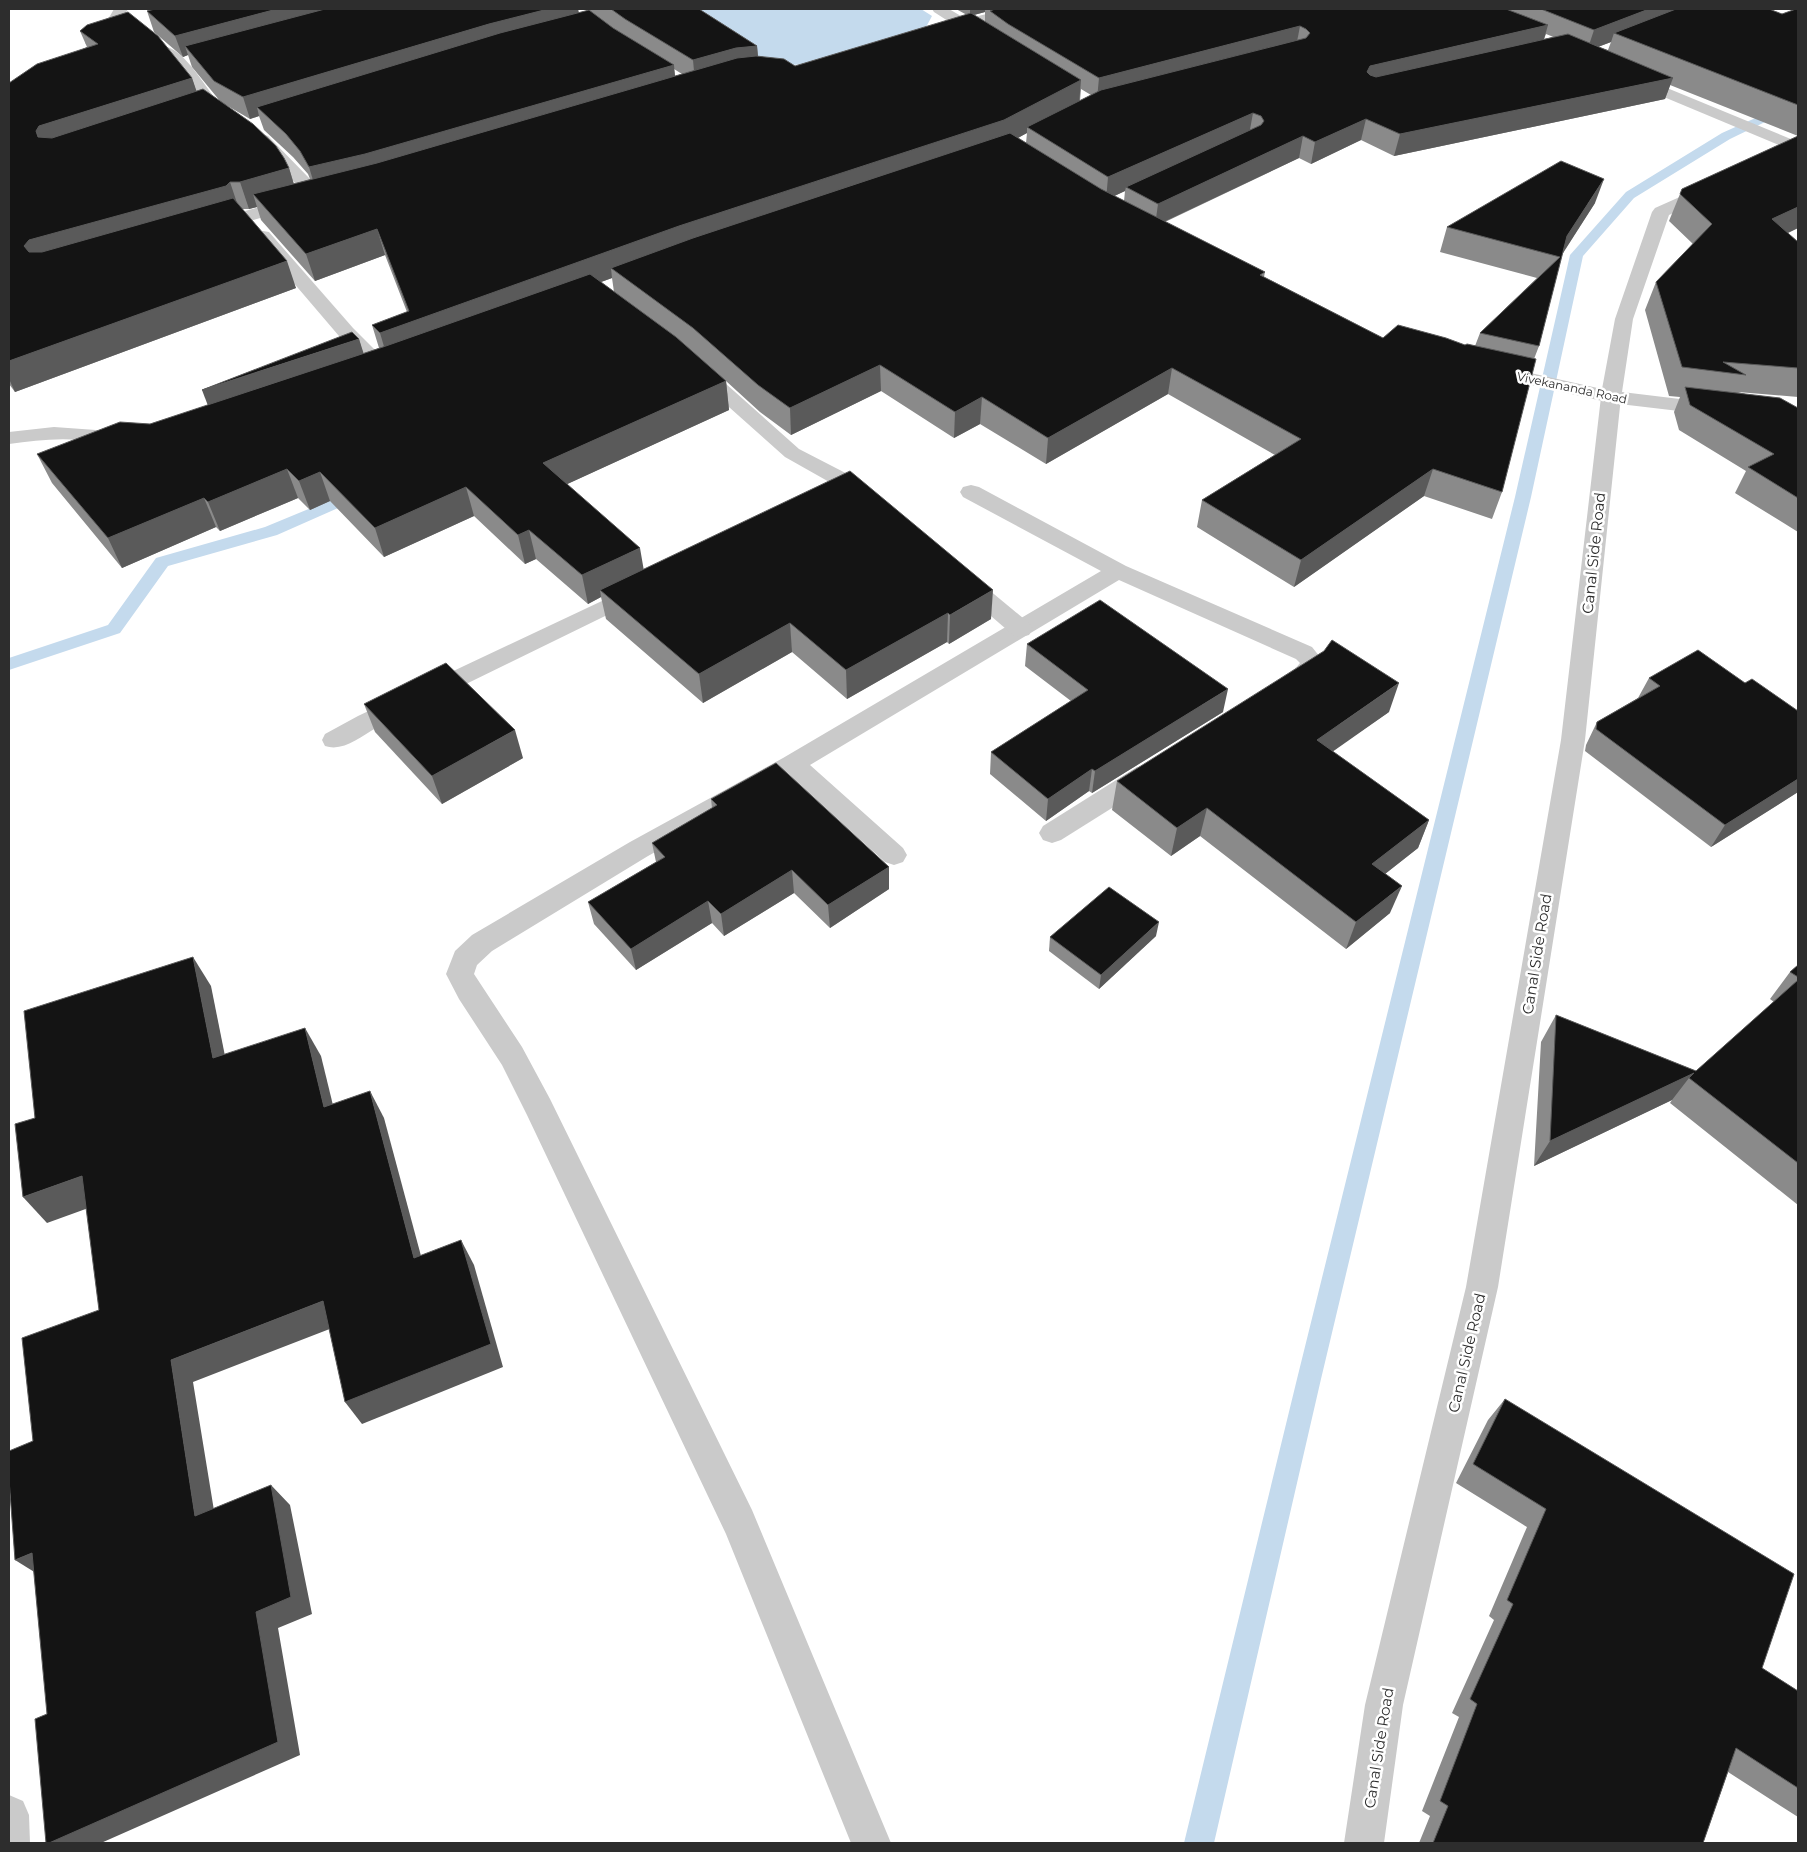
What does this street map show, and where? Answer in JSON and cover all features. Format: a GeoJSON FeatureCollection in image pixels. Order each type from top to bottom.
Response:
{"type":"FeatureCollection","features":[{"type":"Feature","properties":{"kind":"street"},"geometry":{"type":"LineString","coordinates":[[939,9],[993,44]]}},
{"type":"Feature","properties":{"kind":"street"},"geometry":{"type":"LineString","coordinates":[[948,30],[1023,9]]}},
{"type":"Feature","properties":{"kind":"street"},"geometry":{"type":"LineString","coordinates":[[84,53],[118,13],[133,27]]}},
{"type":"Feature","properties":{"kind":"street"},"geometry":{"type":"LineString","coordinates":[[157,44],[180,64],[214,107],[244,125],[268,144],[304,184],[309,199]]}},
{"type":"Feature","properties":{"kind":"street"},"geometry":{"type":"LineString","coordinates":[[180,64],[199,59]]}},
{"type":"Feature","properties":{"kind":"street"},"geometry":{"type":"LineString","coordinates":[[1622,74],[1798,148]]}},
{"type":"Feature","properties":{"kind":"street"},"geometry":{"type":"LineString","coordinates":[[196,113],[214,107]]}},
{"type":"Feature","properties":{"kind":"street"},"geometry":{"type":"LineString","coordinates":[[1780,156],[1798,148]]}},
{"type":"Feature","properties":{"kind":"street","name":"Canal Side Road"},"geometry":{"type":"LineString","coordinates":[[1364,1843],[1384,1705],[1482,1287],[1573,740],[1601,395],[1624,319],[1661,212],[1727,180]]}},
{"type":"Feature","properties":{"kind":"street"},"geometry":{"type":"LineString","coordinates":[[198,229],[328,195]]}},
{"type":"Feature","properties":{"kind":"street"},"geometry":{"type":"LineString","coordinates":[[246,216],[346,332],[384,370]]}},
{"type":"Feature","properties":{"kind":"street"},"geometry":{"type":"LineString","coordinates":[[688,360],[792,453],[855,487],[885,512]]}},
{"type":"Feature","properties":{"kind":"street"},"geometry":{"type":"LineString","coordinates":[[365,376],[402,363]]}},
{"type":"Feature","properties":{"kind":"street","name":"Vivekananda Road"},"geometry":{"type":"LineString","coordinates":[[1479,368],[1601,395],[1729,411]]}},
{"type":"Feature","properties":{"kind":"street"},"geometry":{"type":"LineString","coordinates":[[9,438],[77,433],[98,435],[141,446]]}},
{"type":"Feature","properties":{"kind":"street"},"geometry":{"type":"LineString","coordinates":[[829,499],[855,487]]}},
{"type":"Feature","properties":{"kind":"street"},"geometry":{"type":"LineString","coordinates":[[971,492],[1118,571],[1304,653],[1312,662],[1307,672],[1266,698]]}},
{"type":"Feature","properties":{"kind":"street"},"geometry":{"type":"LineString","coordinates":[[946,564],[1021,629]]}},
{"type":"Feature","properties":{"kind":"street"},"geometry":{"type":"LineString","coordinates":[[871,1843],[734,1514],[539,1108],[512,1056],[469,991],[460,974],[465,959],[482,943],[638,848],[792,764],[1118,571]]}},
{"type":"Feature","properties":{"kind":"street"},"geometry":{"type":"LineString","coordinates":[[334,740],[376,717],[660,581]]}},
{"type":"Feature","properties":{"kind":"street"},"geometry":{"type":"LineString","coordinates":[[1052,833],[1167,760]]}},
{"type":"Feature","properties":{"kind":"street"},"geometry":{"type":"LineString","coordinates":[[792,764],[894,855]]}},
{"type":"Feature","properties":{"kind":"street"},"geometry":{"type":"LineString","coordinates":[[9,1815],[10,1843]]}},
{"type":"Feature","properties":{"kind":"water"},"geometry":{"type":"Polygon","coordinates":[[[676,9],[921,9],[932,16],[925,29],[822,64],[785,65],[744,51],[676,9]]]}},
{"type":"Feature","properties":{"kind":"building"},"geometry":{"type":"Polygon","coordinates":[[[155,9],[277,9],[175,36],[147,11],[155,9]]]}},
{"type":"Feature","properties":{"kind":"building"},"geometry":{"type":"Polygon","coordinates":[[[325,9],[548,9],[489,24],[243,97],[214,81],[185,46],[325,9]]]}},
{"type":"Feature","properties":{"kind":"building"},"geometry":{"type":"Polygon","coordinates":[[[611,9],[699,9],[757,46],[736,48],[693,60],[611,9]]]}},
{"type":"Feature","properties":{"kind":"building"},"geometry":{"type":"Polygon","coordinates":[[[995,9],[1506,9],[1548,25],[1370,66],[1367,72],[1376,77],[1568,34],[1673,78],[1400,134],[1366,119],[1315,142],[1303,136],[1158,204],[1126,187],[1261,125],[1264,121],[1261,116],[1253,113],[1108,177],[1027,127],[1101,90],[1306,38],[1310,33],[1300,26],[1099,78],[1008,24],[990,11],[995,9]]]}},
{"type":"Feature","properties":{"kind":"building"},"geometry":{"type":"Polygon","coordinates":[[[1541,9],[1649,9],[1594,30],[1541,9]]]}},
{"type":"Feature","properties":{"kind":"building"},"geometry":{"type":"Polygon","coordinates":[[[1676,9],[1769,9],[1782,14],[1798,9],[1798,105],[1614,33],[1676,9]]]}},
{"type":"Feature","properties":{"kind":"building"},"geometry":{"type":"Polygon","coordinates":[[[589,10],[613,28],[674,65],[365,154],[309,167],[300,151],[286,134],[257,107],[500,33],[589,10]]]}},
{"type":"Feature","properties":{"kind":"building"},"geometry":{"type":"Polygon","coordinates":[[[128,12],[158,36],[192,78],[39,126],[36,131],[38,137],[52,138],[203,89],[253,124],[276,146],[289,168],[240,182],[230,182],[226,186],[29,240],[24,246],[29,252],[42,252],[233,198],[287,261],[9,361],[9,83],[37,64],[98,44],[80,31],[87,25],[128,12]]]}},
{"type":"Feature","properties":{"kind":"building"},"geometry":{"type":"Polygon","coordinates":[[[971,13],[1081,80],[1004,120],[679,226],[380,333],[372,325],[409,311],[377,229],[306,254],[253,194],[377,163],[737,58],[756,56],[784,59],[795,66],[971,13]]]}},
{"type":"Feature","properties":{"kind":"building"},"geometry":{"type":"Polygon","coordinates":[[[1010,133],[1101,189],[1265,272],[1260,275],[1383,338],[1398,325],[1465,345],[1536,359],[1502,492],[1433,469],[1301,560],[1202,500],[1301,439],[1172,368],[1048,438],[982,397],[955,412],[880,365],[790,408],[758,385],[693,328],[611,268],[693,238],[1010,133]]]}},
{"type":"Feature","properties":{"kind":"building"},"geometry":{"type":"Polygon","coordinates":[[[1798,136],[1798,207],[1772,219],[1798,242],[1798,368],[1723,362],[1746,375],[1682,367],[1656,282],[1712,224],[1680,194],[1682,189],[1798,136]]]}},
{"type":"Feature","properties":{"kind":"building"},"geometry":{"type":"Polygon","coordinates":[[[1561,161],[1604,179],[1567,236],[1539,346],[1480,333],[1560,257],[1447,227],[1561,161]]]}},
{"type":"Feature","properties":{"kind":"building"},"geometry":{"type":"Polygon","coordinates":[[[590,274],[676,337],[726,381],[543,463],[640,548],[582,575],[529,530],[518,535],[466,487],[375,528],[320,472],[299,481],[287,469],[208,502],[204,498],[108,538],[37,454],[120,422],[150,424],[383,347],[590,274]]]}},
{"type":"Feature","properties":{"kind":"building"},"geometry":{"type":"Polygon","coordinates":[[[352,332],[359,339],[202,390],[352,332]]]}},
{"type":"Feature","properties":{"kind":"building"},"geometry":{"type":"Polygon","coordinates":[[[1685,387],[1780,398],[1798,408],[1798,498],[1748,467],[1774,454],[1690,405],[1685,387]]]}},
{"type":"Feature","properties":{"kind":"building"},"geometry":{"type":"Polygon","coordinates":[[[850,471],[993,590],[846,670],[790,623],[699,674],[600,590],[850,471]]]}},
{"type":"Feature","properties":{"kind":"building"},"geometry":{"type":"Polygon","coordinates":[[[1100,600],[1228,689],[1095,771],[1092,769],[1048,799],[991,752],[1088,690],[1027,644],[1100,600]]]}},
{"type":"Feature","properties":{"kind":"building"},"geometry":{"type":"Polygon","coordinates":[[[1332,640],[1399,683],[1317,740],[1429,820],[1372,864],[1402,886],[1356,922],[1207,808],[1177,828],[1117,781],[1324,651],[1332,640]]]}},
{"type":"Feature","properties":{"kind":"building"},"geometry":{"type":"Polygon","coordinates":[[[1698,650],[1745,683],[1752,679],[1798,711],[1798,779],[1725,825],[1596,729],[1597,722],[1660,686],[1649,678],[1698,650]]]}},
{"type":"Feature","properties":{"kind":"building"},"geometry":{"type":"Polygon","coordinates":[[[446,663],[515,730],[432,776],[364,704],[446,663]]]}},
{"type":"Feature","properties":{"kind":"building"},"geometry":{"type":"Polygon","coordinates":[[[776,763],[889,867],[828,905],[792,870],[721,914],[708,901],[631,949],[588,902],[665,857],[652,843],[717,805],[711,799],[776,763]]]}},
{"type":"Feature","properties":{"kind":"building"},"geometry":{"type":"Polygon","coordinates":[[[1109,887],[1159,922],[1101,975],[1050,937],[1109,887]]]}},
{"type":"Feature","properties":{"kind":"building"},"geometry":{"type":"Polygon","coordinates":[[[193,957],[213,1058],[305,1028],[324,1107],[370,1091],[414,1258],[461,1240],[491,1344],[345,1402],[323,1301],[171,1360],[195,1516],[271,1485],[291,1597],[256,1612],[278,1742],[46,1843],[35,1719],[47,1714],[32,1553],[15,1560],[9,1479],[9,1451],[33,1441],[22,1338],[99,1310],[82,1176],[23,1197],[15,1124],[35,1118],[24,1011],[193,957]]]}},
{"type":"Feature","properties":{"kind":"building"},"geometry":{"type":"Polygon","coordinates":[[[1798,965],[1798,977],[1790,972],[1798,965]]]}},
{"type":"Feature","properties":{"kind":"building"},"geometry":{"type":"Polygon","coordinates":[[[1798,980],[1798,1163],[1689,1078],[1694,1073],[1550,1141],[1556,1015],[1696,1071],[1798,980]]]}},
{"type":"Feature","properties":{"kind":"building"},"geometry":{"type":"Polygon","coordinates":[[[1505,1399],[1794,1574],[1762,1668],[1798,1691],[1798,1788],[1736,1748],[1703,1843],[1433,1843],[1448,1806],[1440,1801],[1477,1704],[1470,1699],[1513,1604],[1507,1600],[1546,1509],[1473,1464],[1505,1399]]]}},
{"type":"Feature","properties":{"kind":"waterway"},"geometry":{"type":"LineString","coordinates":[[1199,1843],[1309,1379],[1523,497],[1577,255],[1630,195],[1726,136],[1798,102]]}},
{"type":"Feature","properties":{"kind":"waterway"},"geometry":{"type":"LineString","coordinates":[[9,664],[114,629],[162,562],[271,531],[357,494]]}}]}
